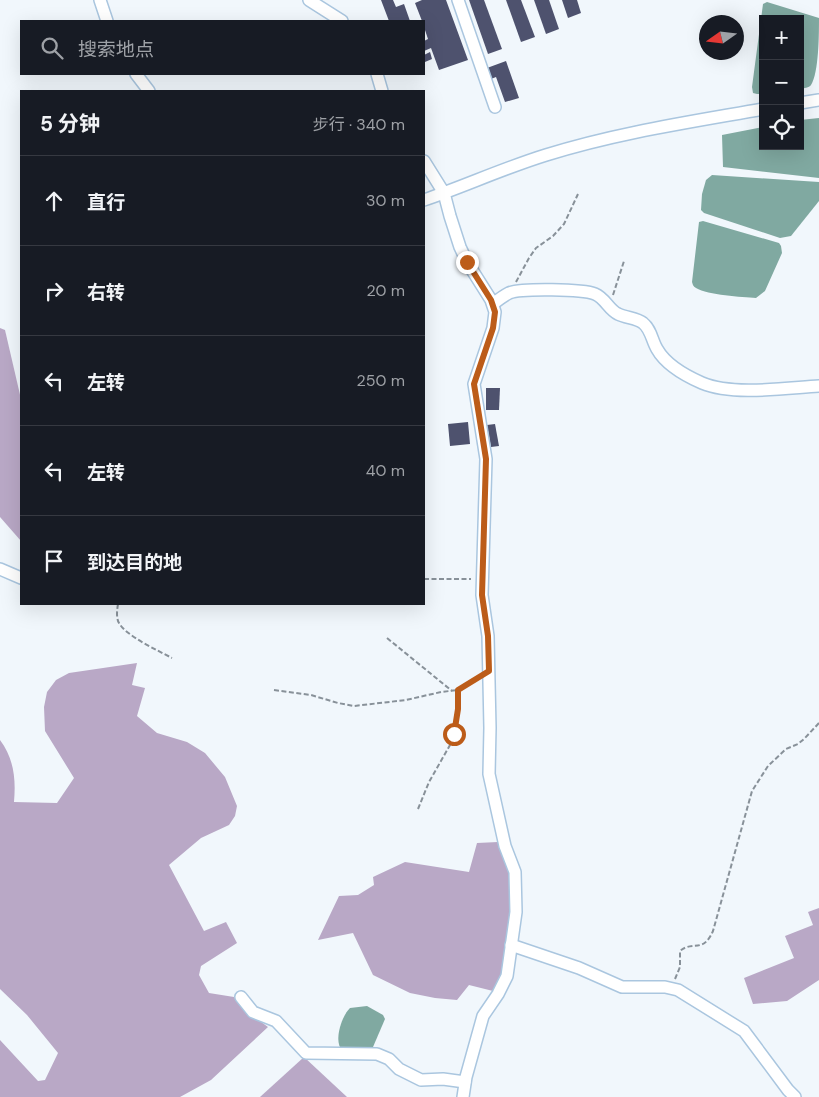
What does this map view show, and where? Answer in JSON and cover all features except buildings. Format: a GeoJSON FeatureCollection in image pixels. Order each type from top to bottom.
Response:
{"type":"FeatureCollection","features":[{"type":"Feature","properties":{"kind":"street"},"geometry":{"type":"LineString","coordinates":[[100,0],[107,20]]}},
{"type":"Feature","properties":{"kind":"street"},"geometry":{"type":"LineString","coordinates":[[309,0],[340,20]]}},
{"type":"Feature","properties":{"kind":"street"},"geometry":{"type":"LineString","coordinates":[[458,0],[495,106]]}},
{"type":"Feature","properties":{"kind":"street"},"geometry":{"type":"LineString","coordinates":[[137,75],[148,90]]}},
{"type":"Feature","properties":{"kind":"street"},"geometry":{"type":"LineString","coordinates":[[377,75],[382,90]]}},
{"type":"Feature","properties":{"kind":"street"},"geometry":{"type":"LineString","coordinates":[[804,102],[819,100]]}},
{"type":"Feature","properties":{"kind":"street"},"geometry":{"type":"LineString","coordinates":[[425,200],[522,163],[587,144],[679,124],[759,110]]}},
{"type":"Feature","properties":{"kind":"street"},"geometry":{"type":"LineString","coordinates":[[425,163],[444,193],[460,247],[493,304],[495,312],[493,328],[474,384],[486,459],[482,595],[488,636],[489,774],[505,846],[515,872],[516,912],[507,976],[498,994],[483,1016],[462,1097]]}},
{"type":"Feature","properties":{"kind":"street"},"geometry":{"type":"LineString","coordinates":[[493,304],[510,293],[525,290],[594,294],[619,314],[643,322],[650,331],[658,351],[666,360],[674,368],[702,383],[723,389],[768,390],[819,386]]}},
{"type":"Feature","properties":{"kind":"street"},"geometry":{"type":"LineString","coordinates":[[0,569],[20,578]]}},
{"type":"Feature","properties":{"kind":"street"},"geometry":{"type":"LineString","coordinates":[[511,945],[579,968],[622,987],[665,987],[678,990],[751,1037],[788,1090],[795,1097]]}},
{"type":"Feature","properties":{"kind":"street"},"geometry":{"type":"LineString","coordinates":[[240,997],[253,1012],[276,1021],[306,1053],[377,1054],[421,1080],[443,1078],[465,1082]]}},
{"type":"Feature","properties":{"kind":"path"},"geometry":{"type":"LineString","coordinates":[[510,293],[536,248],[553,236],[564,224],[578,194]]}},
{"type":"Feature","properties":{"kind":"path"},"geometry":{"type":"LineString","coordinates":[[610,306],[624,261]]}},
{"type":"Feature","properties":{"kind":"path"},"geometry":{"type":"LineString","coordinates":[[425,579],[483,578]]}},
{"type":"Feature","properties":{"kind":"path"},"geometry":{"type":"LineString","coordinates":[[118,605],[118,619],[122,626],[144,643],[172,658]]}},
{"type":"Feature","properties":{"kind":"path"},"geometry":{"type":"LineString","coordinates":[[387,638],[452,691]]}},
{"type":"Feature","properties":{"kind":"path"},"geometry":{"type":"LineString","coordinates":[[274,690],[311,695],[354,706],[406,700],[458,690],[489,671]]}},
{"type":"Feature","properties":{"kind":"path"},"geometry":{"type":"LineString","coordinates":[[418,809],[429,782],[450,745],[458,709],[458,690]]}},
{"type":"Feature","properties":{"kind":"path"},"geometry":{"type":"LineString","coordinates":[[665,987],[676,978],[680,971],[680,951],[683,948],[704,944],[710,938],[716,923],[752,791],[763,772],[786,749],[798,744],[819,723]]}},
{"type":"Feature","properties":{"kind":"shaded area"},"geometry":{"type":"Polygon","coordinates":[[[767,2],[819,18],[816,72],[809,87],[804,88],[804,15],[762,15],[763,4],[767,2]]]}},
{"type":"Feature","properties":{"kind":"shaded area"},"geometry":{"type":"Polygon","coordinates":[[[759,34],[759,94],[753,93],[752,87],[759,34]]]}},
{"type":"Feature","properties":{"kind":"shaded area"},"geometry":{"type":"Polygon","coordinates":[[[819,118],[819,178],[723,167],[722,135],[759,128],[759,150],[804,150],[804,120],[819,118]]]}},
{"type":"Feature","properties":{"kind":"shaded area"},"geometry":{"type":"Polygon","coordinates":[[[712,175],[819,182],[819,201],[791,236],[780,238],[704,213],[701,210],[702,194],[706,180],[712,175]]]}},
{"type":"Feature","properties":{"kind":"shaded area"},"geometry":{"type":"Polygon","coordinates":[[[703,221],[779,243],[782,253],[765,291],[756,298],[717,294],[694,286],[692,282],[699,222],[703,221]]]}},
{"type":"Feature","properties":{"kind":"shaded area"},"geometry":{"type":"Polygon","coordinates":[[[0,328],[5,330],[20,395],[20,540],[0,517],[0,328]]]}},
{"type":"Feature","properties":{"kind":"shaded area"},"geometry":{"type":"Polygon","coordinates":[[[137,663],[132,685],[145,688],[137,716],[157,733],[187,742],[205,753],[225,777],[237,806],[235,816],[229,825],[201,838],[169,865],[204,931],[226,922],[237,943],[201,966],[199,975],[209,993],[234,997],[241,1007],[268,1027],[211,1080],[180,1097],[0,1097],[0,1040],[38,1081],[45,1080],[58,1053],[27,1015],[0,989],[0,740],[5,747],[13,770],[15,785],[14,802],[57,803],[74,778],[45,731],[44,707],[47,692],[56,680],[69,673],[137,663]]]}},
{"type":"Feature","properties":{"kind":"shaded area"},"geometry":{"type":"Polygon","coordinates":[[[498,842],[506,861],[512,888],[504,967],[493,991],[469,985],[457,1000],[410,993],[373,975],[353,933],[318,940],[339,896],[358,895],[374,885],[373,877],[405,862],[469,872],[477,843],[498,842]]]}},
{"type":"Feature","properties":{"kind":"shaded area"},"geometry":{"type":"Polygon","coordinates":[[[819,908],[819,980],[787,1001],[753,1004],[744,978],[794,958],[785,936],[813,925],[808,912],[819,908]]]}},
{"type":"Feature","properties":{"kind":"shaded area"},"geometry":{"type":"Polygon","coordinates":[[[367,1006],[383,1015],[385,1019],[373,1047],[369,1049],[340,1047],[339,1032],[347,1012],[350,1008],[367,1006]]]}},
{"type":"Feature","properties":{"kind":"shaded area"},"geometry":{"type":"Polygon","coordinates":[[[304,1057],[347,1097],[260,1097],[304,1057]]]}},
{"type":"Feature","properties":{"kind":"route"},"geometry":{"type":"LineString","coordinates":[[454,734],[458,709],[458,690],[489,671],[488,636],[482,595],[486,459],[474,384],[493,328],[495,312],[491,300],[467,262]]}}]}
